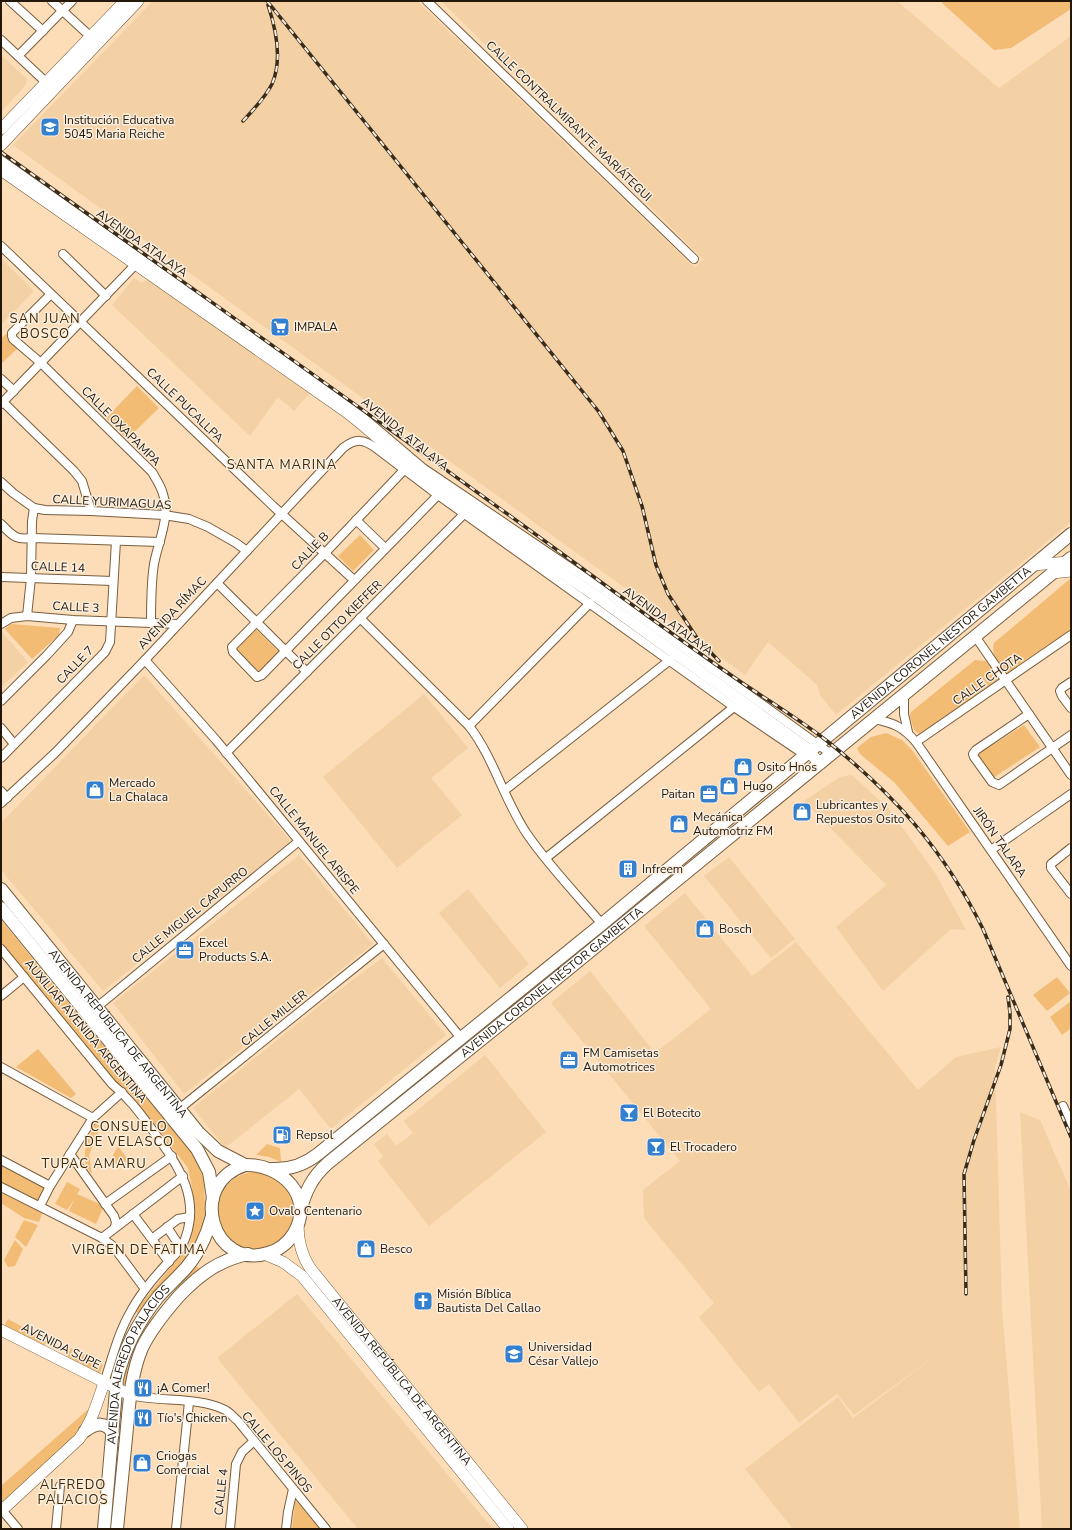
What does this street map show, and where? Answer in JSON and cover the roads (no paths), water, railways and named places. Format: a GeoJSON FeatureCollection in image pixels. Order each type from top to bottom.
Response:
{"type":"FeatureCollection","features":[{"type":"Feature","properties":{"kind":"main road"},"geometry":{"type":"LineString","coordinates":[[1,145],[91,37],[125,1]]}},
{"type":"Feature","properties":{"kind":"main road"},"geometry":{"type":"LineString","coordinates":[[1,129],[50,86],[138,1]]}},
{"type":"Feature","properties":{"kind":"main road","name":"AVENIDA ATALAYA"},"geometry":{"type":"LineString","coordinates":[[1,170],[359,421],[407,465],[429,482],[596,596],[811,750],[820,764]]}},
{"type":"Feature","properties":{"kind":"main road","name":"AVENIDA CORONEL NESTOR GAMBETTA"},"geometry":{"type":"LineString","coordinates":[[811,750],[1071,534]]}},
{"type":"Feature","properties":{"kind":"main road"},"geometry":{"type":"LineString","coordinates":[[1033,565],[1069,564]]}},
{"type":"Feature","properties":{"kind":"main road","name":"AVENIDA CORONEL NESTOR GAMBETTA"},"geometry":{"type":"LineString","coordinates":[[820,764],[1052,573],[1069,564]]}},
{"type":"Feature","properties":{"kind":"main road","name":"AVENIDA CORONEL NÉSTOR GAMBETTA"},"geometry":{"type":"LineString","coordinates":[[272,1169],[290,1169],[310,1160],[602,924],[811,750]]}},
{"type":"Feature","properties":{"kind":"main road","name":"AVENIDA CORONEL NÉSTOR GAMBETTA"},"geometry":{"type":"LineString","coordinates":[[300,1212],[303,1199],[311,1182],[328,1163],[820,764]]}},
{"type":"Feature","properties":{"kind":"main road","name":"AVENIDA REPÚBLICA DE ARGENTINA"},"geometry":{"type":"LineString","coordinates":[[1,889],[208,1143],[227,1156],[246,1165]]}},
{"type":"Feature","properties":{"kind":"main road","name":"AVENIDA REPÚBLICA DE ARGENTINA"},"geometry":{"type":"LineString","coordinates":[[1,908],[197,1149],[209,1172],[213,1198]]}},
{"type":"Feature","properties":{"kind":"main road"},"geometry":{"type":"LineString","coordinates":[[246,1165],[254,1165],[272,1169],[285,1178],[296,1192],[300,1212],[298,1225],[292,1236],[283,1246],[264,1254],[248,1254],[229,1246],[222,1239],[215,1228],[212,1216],[213,1198],[222,1181],[232,1172],[246,1165]]}},
{"type":"Feature","properties":{"kind":"main road","name":"AVENIDA ALFREDO PALACIOS"},"geometry":{"type":"LineString","coordinates":[[104,1529],[119,1369],[137,1328],[159,1296],[193,1259],[206,1234],[212,1216]]}},
{"type":"Feature","properties":{"kind":"main road","name":"AVENIDA REPÚBLICA DE ARGENTINA"},"geometry":{"type":"LineString","coordinates":[[298,1225],[298,1240],[304,1258],[324,1294],[406,1395],[522,1529]]}},
{"type":"Feature","properties":{"kind":"main road","name":"AVENIDA ALFREDO PALACIOS"},"geometry":{"type":"LineString","coordinates":[[117,1529],[130,1395],[134,1371],[143,1348],[157,1323],[168,1308],[197,1278],[214,1266],[231,1258],[248,1254]]}},
{"type":"Feature","properties":{"kind":"main road","name":"AVENIDA REPÚBLICA DE ARGENTINA"},"geometry":{"type":"LineString","coordinates":[[264,1254],[283,1262],[296,1270],[324,1294]]}},
{"type":"Feature","properties":{"kind":"main road","name":"AVENIDA SUPE"},"geometry":{"type":"LineString","coordinates":[[1,1330],[130,1395]]}},
{"type":"Feature","properties":{"kind":"main road"},"geometry":{"type":"LineString","coordinates":[[86,1431],[104,1383]]}},
{"type":"Feature","properties":{"kind":"main road","name":"AVENIDA REPÚBLICA DE ARGENTINA"},"geometry":{"type":"LineString","coordinates":[[406,1395],[508,1529]]}},
{"type":"Feature","properties":{"kind":"main road"},"geometry":{"type":"LineString","coordinates":[[2,1511],[68,1451],[86,1431],[94,1425],[103,1425],[108,1427],[113,1434]]}},
{"type":"Feature","properties":{"kind":"main road"},"geometry":{"type":"LineString","coordinates":[[111,1462],[124,1464]]}},
{"type":"Feature","properties":{"kind":"street"},"geometry":{"type":"LineString","coordinates":[[10,1],[43,31]]}},
{"type":"Feature","properties":{"kind":"street"},"geometry":{"type":"LineString","coordinates":[[52,1],[91,37]]}},
{"type":"Feature","properties":{"kind":"street"},"geometry":{"type":"LineString","coordinates":[[18,56],[72,1]]}},
{"type":"Feature","properties":{"kind":"street","name":"CALLE CONTRALMIRANTE MARIÁTEGUI"},"geometry":{"type":"LineString","coordinates":[[427,1],[694,259]]}},
{"type":"Feature","properties":{"kind":"street"},"geometry":{"type":"LineString","coordinates":[[1,40],[50,86]]}},
{"type":"Feature","properties":{"kind":"street","name":"AVENIDA ATALAYA"},"geometry":{"type":"LineString","coordinates":[[1,160],[350,406],[423,468],[602,590],[811,750]]}},
{"type":"Feature","properties":{"kind":"street","name":"CALLE PUCALLPA"},"geometry":{"type":"LineString","coordinates":[[1,246],[282,514],[354,580]]}},
{"type":"Feature","properties":{"kind":"street"},"geometry":{"type":"LineString","coordinates":[[63,254],[106,296]]}},
{"type":"Feature","properties":{"kind":"street"},"geometry":{"type":"LineString","coordinates":[[91,511],[82,481],[74,470],[2,403],[136,264]]}},
{"type":"Feature","properties":{"kind":"street","name":"CALLE OXAPAMPA"},"geometry":{"type":"LineString","coordinates":[[51,294],[12,333],[13,339],[40,363],[152,472],[164,496],[164,515],[160,542],[152,577],[150,622]]}},
{"type":"Feature","properties":{"kind":"street"},"geometry":{"type":"LineString","coordinates":[[1,378],[14,391]]}},
{"type":"Feature","properties":{"kind":"street","name":"AVENIDA ATALAYA"},"geometry":{"type":"LineString","coordinates":[[360,440],[376,448],[464,514],[734,707],[811,750],[831,754]]}},
{"type":"Feature","properties":{"kind":"street","name":"AVENIDA RÍMAC"},"geometry":{"type":"LineString","coordinates":[[3,797],[55,753],[145,660],[343,448],[351,442],[360,440]]}},
{"type":"Feature","properties":{"kind":"street","name":"CALLE B"},"geometry":{"type":"LineString","coordinates":[[286,651],[262,675],[257,677],[233,652],[232,647],[404,470]]}},
{"type":"Feature","properties":{"kind":"street","name":"CALLE YURIMAGUAS"},"geometry":{"type":"LineString","coordinates":[[1,482],[13,493],[34,508],[45,510],[164,515],[189,519],[208,526],[247,551]]}},
{"type":"Feature","properties":{"kind":"street"},"geometry":{"type":"LineString","coordinates":[[286,651],[438,495]]}},
{"type":"Feature","properties":{"kind":"street"},"geometry":{"type":"LineString","coordinates":[[28,616],[31,578],[32,521],[34,508]]}},
{"type":"Feature","properties":{"kind":"street","name":"CALLE OTTO KIEFFER"},"geometry":{"type":"LineString","coordinates":[[226,753],[464,514]]}},
{"type":"Feature","properties":{"kind":"street"},"geometry":{"type":"LineString","coordinates":[[356,520],[385,548]]}},
{"type":"Feature","properties":{"kind":"street"},"geometry":{"type":"LineString","coordinates":[[1,524],[14,537],[20,539],[32,538],[160,542]]}},
{"type":"Feature","properties":{"kind":"street","name":"CALLE 7"},"geometry":{"type":"LineString","coordinates":[[1,758],[105,652],[110,642],[116,541]]}},
{"type":"Feature","properties":{"kind":"street","name":"CALLE 14"},"geometry":{"type":"LineString","coordinates":[[1,577],[113,581]]}},
{"type":"Feature","properties":{"kind":"street"},"geometry":{"type":"LineString","coordinates":[[217,583],[307,672]]}},
{"type":"Feature","properties":{"kind":"street"},"geometry":{"type":"LineString","coordinates":[[469,726],[590,603]]}},
{"type":"Feature","properties":{"kind":"street","name":"CALLE 3"},"geometry":{"type":"LineString","coordinates":[[1,624],[11,618],[28,616],[73,620],[150,622]]}},
{"type":"Feature","properties":{"kind":"street"},"geometry":{"type":"LineString","coordinates":[[360,618],[469,726],[479,740],[527,833],[546,858],[602,924]]}},
{"type":"Feature","properties":{"kind":"street"},"geometry":{"type":"LineString","coordinates":[[1,701],[47,656],[68,632],[73,620]]}},
{"type":"Feature","properties":{"kind":"street"},"geometry":{"type":"LineString","coordinates":[[150,622],[178,624]]}},
{"type":"Feature","properties":{"kind":"street","name":"CALLE CHOTA"},"geometry":{"type":"LineString","coordinates":[[916,742],[1071,635]]}},
{"type":"Feature","properties":{"kind":"street"},"geometry":{"type":"LineString","coordinates":[[976,636],[1071,775]]}},
{"type":"Feature","properties":{"kind":"street","name":"CALLE MANUEL ARISPE"},"geometry":{"type":"LineString","coordinates":[[145,660],[226,753],[461,1038]]}},
{"type":"Feature","properties":{"kind":"street"},"geometry":{"type":"LineString","coordinates":[[505,790],[670,660]]}},
{"type":"Feature","properties":{"kind":"street"},"geometry":{"type":"LineString","coordinates":[[1071,682],[1060,691],[1071,708]]}},
{"type":"Feature","properties":{"kind":"street","name":"JIRÓN TALARA"},"geometry":{"type":"LineString","coordinates":[[904,695],[904,714],[908,732]]}},
{"type":"Feature","properties":{"kind":"street"},"geometry":{"type":"LineString","coordinates":[[546,858],[734,707]]}},
{"type":"Feature","properties":{"kind":"street"},"geometry":{"type":"LineString","coordinates":[[1029,714],[976,750],[973,754],[974,758],[992,782],[999,785],[1071,735]]}},
{"type":"Feature","properties":{"kind":"street","name":"JIRÓN TALARA"},"geometry":{"type":"LineString","coordinates":[[874,719],[892,723],[908,732],[1070,961]]}},
{"type":"Feature","properties":{"kind":"street"},"geometry":{"type":"LineString","coordinates":[[1,728],[14,744]]}},
{"type":"Feature","properties":{"kind":"street"},"geometry":{"type":"LineString","coordinates":[[991,850],[1071,794]]}},
{"type":"Feature","properties":{"kind":"street","name":"CALLE MIGUEL CAPURRO"},"geometry":{"type":"LineString","coordinates":[[96,1007],[299,841]]}},
{"type":"Feature","properties":{"kind":"street"},"geometry":{"type":"LineString","coordinates":[[1071,848],[1055,859],[1051,864],[1051,868],[1071,894]]}},
{"type":"Feature","properties":{"kind":"street","name":"CALLE MILLER"},"geometry":{"type":"LineString","coordinates":[[179,1109],[384,944]]}},
{"type":"Feature","properties":{"kind":"street","name":"AUXILIAR AVENIDA ARGENTINA"},"geometry":{"type":"LineString","coordinates":[[1,949],[112,1084],[122,1092],[172,1156],[183,1176],[190,1197],[190,1217],[186,1236],[181,1248],[145,1289],[131,1311],[122,1330],[104,1383]]}},
{"type":"Feature","properties":{"kind":"street"},"geometry":{"type":"LineString","coordinates":[[1,996],[24,977]]}},
{"type":"Feature","properties":{"kind":"street"},"geometry":{"type":"LineString","coordinates":[[1,1067],[93,1118]]}},
{"type":"Feature","properties":{"kind":"street"},"geometry":{"type":"LineString","coordinates":[[40,1206],[50,1186],[93,1118],[122,1092]]}},
{"type":"Feature","properties":{"kind":"street"},"geometry":{"type":"LineString","coordinates":[[1063,1106],[1071,1124]]}},
{"type":"Feature","properties":{"kind":"street"},"geometry":{"type":"LineString","coordinates":[[70,1154],[106,1204],[116,1222],[115,1227]]}},
{"type":"Feature","properties":{"kind":"street"},"geometry":{"type":"LineString","coordinates":[[106,1204],[172,1156]]}},
{"type":"Feature","properties":{"kind":"street"},"geometry":{"type":"LineString","coordinates":[[1,1160],[50,1186]]}},
{"type":"Feature","properties":{"kind":"street"},"geometry":{"type":"LineString","coordinates":[[102,1238],[183,1176]]}},
{"type":"Feature","properties":{"kind":"street"},"geometry":{"type":"LineString","coordinates":[[1,1187],[102,1238],[113,1246],[145,1289]]}},
{"type":"Feature","properties":{"kind":"street"},"geometry":{"type":"LineString","coordinates":[[133,1214],[169,1262]]}},
{"type":"Feature","properties":{"kind":"street"},"geometry":{"type":"LineString","coordinates":[[152,1239],[178,1219],[190,1217]]}},
{"type":"Feature","properties":{"kind":"street"},"geometry":{"type":"LineString","coordinates":[[167,1227],[181,1248]]}},
{"type":"Feature","properties":{"kind":"street","name":"CALLE LOS PINOS"},"geometry":{"type":"LineString","coordinates":[[130,1395],[142,1398],[207,1404],[225,1409],[238,1421],[326,1529]]}},
{"type":"Feature","properties":{"kind":"street"},"geometry":{"type":"LineString","coordinates":[[176,1529],[189,1402]]}},
{"type":"Feature","properties":{"kind":"street","name":"CALLE 4"},"geometry":{"type":"LineString","coordinates":[[230,1529],[236,1464],[242,1452],[254,1441]]}},
{"type":"Feature","properties":{"kind":"street"},"geometry":{"type":"LineString","coordinates":[[56,1529],[60,1486]]}},
{"type":"Feature","properties":{"kind":"street"},"geometry":{"type":"LineString","coordinates":[[286,1529],[293,1489]]}},
{"type":"Feature","properties":{"kind":"street"},"geometry":{"type":"LineString","coordinates":[[2,1511],[18,1529]]}},
{"type":"Feature","properties":{"kind":"railway"},"geometry":{"type":"LineString","coordinates":[[267,1],[599,412],[623,451],[642,506],[656,565],[668,594],[697,638],[719,661]]}},
{"type":"Feature","properties":{"kind":"railway"},"geometry":{"type":"LineString","coordinates":[[243,121],[266,94],[272,84],[275,74],[278,54],[276,34],[268,5]]}},
{"type":"Feature","properties":{"kind":"railway"},"geometry":{"type":"LineString","coordinates":[[1,152],[427,456],[673,635],[794,717],[852,761],[875,782],[916,826],[952,874],[968,900],[983,929],[1071,1137]]}},
{"type":"Feature","properties":{"kind":"railway"},"geometry":{"type":"LineString","coordinates":[[966,1294],[964,1174],[974,1140],[1001,1065],[1010,1029],[1008,997]]}},
{"type":"Feature","properties":{"kind":"place","name":"Institución Educativa 5045 Maria Reiche"},"geometry":{"type":"Point","coordinates":[50,127]}},
{"type":"Feature","properties":{"kind":"place","name":"IMPALA"},"geometry":{"type":"Point","coordinates":[280,327]}},
{"type":"Feature","properties":{"kind":"place","name":"Osito Hnos"},"geometry":{"type":"Point","coordinates":[743,767]}},
{"type":"Feature","properties":{"kind":"place","name":"Hugo"},"geometry":{"type":"Point","coordinates":[729,786]}},
{"type":"Feature","properties":{"kind":"place","name":"Mercado La Chalaca"},"geometry":{"type":"Point","coordinates":[95,790]}},
{"type":"Feature","properties":{"kind":"place","name":"Paitan"},"geometry":{"type":"Point","coordinates":[709,794]}},
{"type":"Feature","properties":{"kind":"place","name":"Lubricantes y Repuestos Osito"},"geometry":{"type":"Point","coordinates":[802,812]}},
{"type":"Feature","properties":{"kind":"place","name":"Mecánica Automotriz FM"},"geometry":{"type":"Point","coordinates":[679,824]}},
{"type":"Feature","properties":{"kind":"place","name":"Infreem"},"geometry":{"type":"Point","coordinates":[628,869]}},
{"type":"Feature","properties":{"kind":"place","name":"Bosch"},"geometry":{"type":"Point","coordinates":[705,929]}},
{"type":"Feature","properties":{"kind":"place","name":"Excel Products S.A."},"geometry":{"type":"Point","coordinates":[185,950]}},
{"type":"Feature","properties":{"kind":"place","name":"FM Camisetas Automotrices"},"geometry":{"type":"Point","coordinates":[569,1060]}},
{"type":"Feature","properties":{"kind":"place","name":"El Botecito"},"geometry":{"type":"Point","coordinates":[629,1113]}},
{"type":"Feature","properties":{"kind":"place","name":"Repsol"},"geometry":{"type":"Point","coordinates":[282,1135]}},
{"type":"Feature","properties":{"kind":"place","name":"El Trocadero"},"geometry":{"type":"Point","coordinates":[656,1147]}},
{"type":"Feature","properties":{"kind":"place","name":"Ovalo Centenario"},"geometry":{"type":"Point","coordinates":[255,1211]}},
{"type":"Feature","properties":{"kind":"place","name":"Besco"},"geometry":{"type":"Point","coordinates":[366,1249]}},
{"type":"Feature","properties":{"kind":"place","name":"Misión Bíblica Bautista Del Callao"},"geometry":{"type":"Point","coordinates":[423,1301]}},
{"type":"Feature","properties":{"kind":"place","name":"Universidad César Vallejo"},"geometry":{"type":"Point","coordinates":[514,1354]}},
{"type":"Feature","properties":{"kind":"place","name":"¡A Comer!"},"geometry":{"type":"Point","coordinates":[143,1388]}},
{"type":"Feature","properties":{"kind":"place","name":"Tío's Chicken"},"geometry":{"type":"Point","coordinates":[143,1418]}},
{"type":"Feature","properties":{"kind":"place","name":"Criogas Comercial"},"geometry":{"type":"Point","coordinates":[142,1463]}},
{"type":"Feature","properties":{"kind":"district","name":"SAN JUAN BOSCO"},"geometry":{"type":"Point","coordinates":[45,326]}},
{"type":"Feature","properties":{"kind":"district","name":"SANTA MARINA"},"geometry":{"type":"Point","coordinates":[282,465]}},
{"type":"Feature","properties":{"kind":"district","name":"CONSUELO DE VELASCO"},"geometry":{"type":"Point","coordinates":[129,1134]}},
{"type":"Feature","properties":{"kind":"district","name":"TUPAC AMARU"},"geometry":{"type":"Point","coordinates":[94,1164]}},
{"type":"Feature","properties":{"kind":"district","name":"VIRGEN DE FATIMA"},"geometry":{"type":"Point","coordinates":[139,1250]}},
{"type":"Feature","properties":{"kind":"district","name":"ALFREDO PALACIOS"},"geometry":{"type":"Point","coordinates":[73,1492]}}]}
